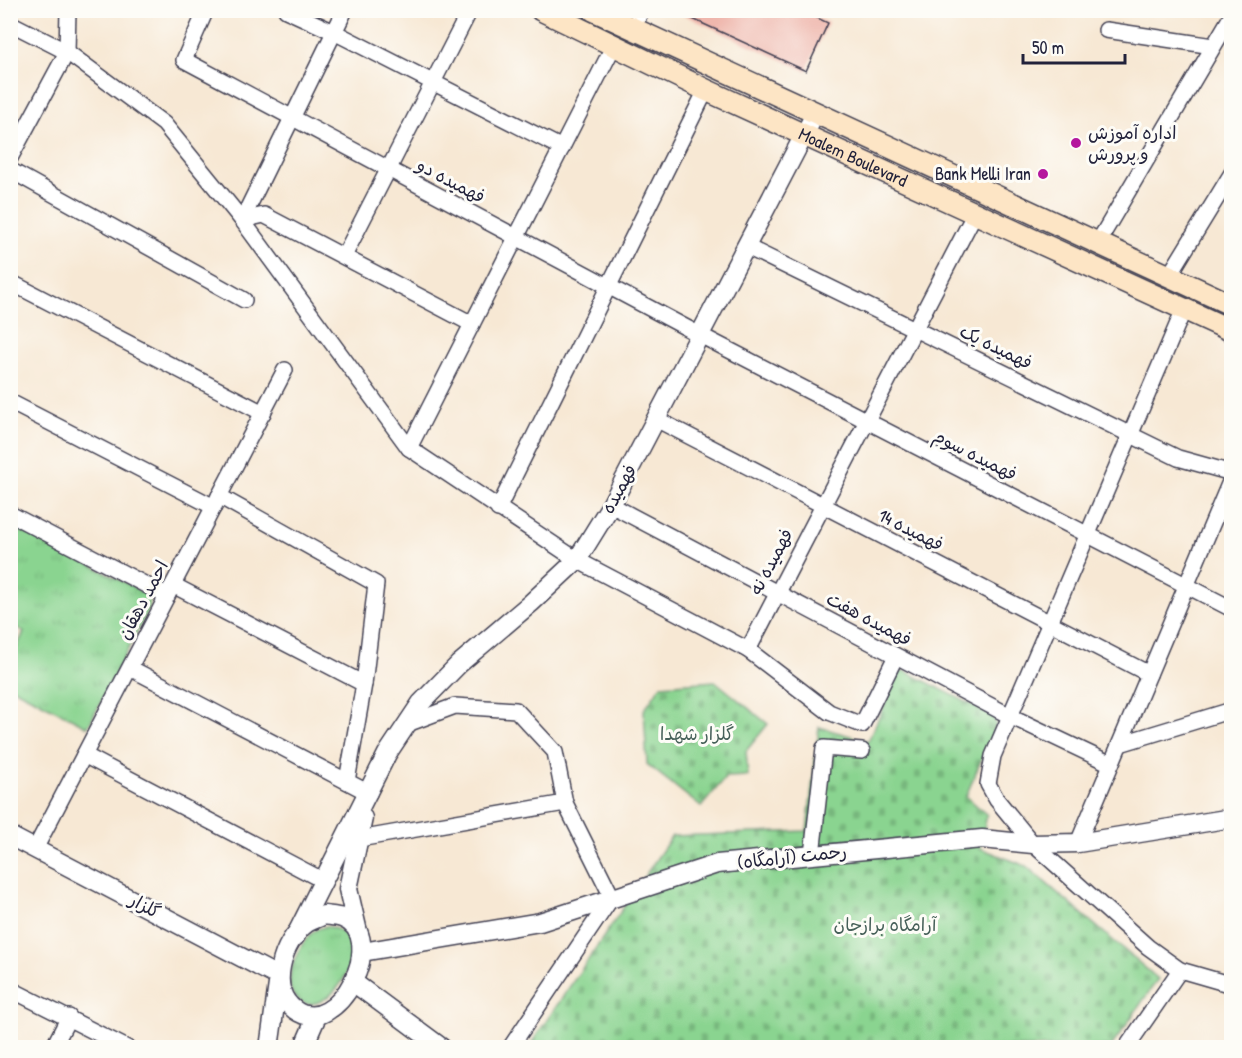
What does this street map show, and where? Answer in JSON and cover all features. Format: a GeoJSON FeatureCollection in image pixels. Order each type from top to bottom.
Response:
{"type":"FeatureCollection","features":[{"type":"Feature","properties":{"kind":"main road","name":"Moalem Boulevard"},"geometry":{"type":"LineString","coordinates":[[541,10],[613,47],[1232,331]]}},
{"type":"Feature","properties":{"kind":"main road","name":"Moalem Boulevard"},"geometry":{"type":"LineString","coordinates":[[593,10],[633,31],[1232,305]]}},
{"type":"Feature","properties":{"kind":"street"},"geometry":{"type":"LineString","coordinates":[[10,158],[15,139],[67,52],[68,10]]}},
{"type":"Feature","properties":{"kind":"street","name":"فهمیده دو"},"geometry":{"type":"LineString","coordinates":[[207,10],[184,60],[700,336]]}},
{"type":"Feature","properties":{"kind":"street"},"geometry":{"type":"LineString","coordinates":[[286,10],[562,148]]}},
{"type":"Feature","properties":{"kind":"street"},"geometry":{"type":"LineString","coordinates":[[242,220],[345,10]]}},
{"type":"Feature","properties":{"kind":"street"},"geometry":{"type":"LineString","coordinates":[[344,256],[470,10]]}},
{"type":"Feature","properties":{"kind":"street"},"geometry":{"type":"LineString","coordinates":[[633,31],[641,10]]}},
{"type":"Feature","properties":{"kind":"street"},"geometry":{"type":"LineString","coordinates":[[1097,244],[1232,15]]}},
{"type":"Feature","properties":{"kind":"street"},"geometry":{"type":"LineString","coordinates":[[10,22],[67,52],[164,124],[242,220],[409,448],[577,560],[748,650],[830,712],[862,725],[896,656]]}},
{"type":"Feature","properties":{"kind":"street"},"geometry":{"type":"LineString","coordinates":[[1106,30],[1213,46]]}},
{"type":"Feature","properties":{"kind":"street"},"geometry":{"type":"LineString","coordinates":[[409,448],[613,47]]}},
{"type":"Feature","properties":{"kind":"street"},"geometry":{"type":"LineString","coordinates":[[498,509],[606,286],[706,90]]}},
{"type":"Feature","properties":{"kind":"street","name":"فهمیده"},"geometry":{"type":"LineString","coordinates":[[369,793],[387,754],[421,703],[459,664],[531,603],[577,560],[611,505],[815,114]]}},
{"type":"Feature","properties":{"kind":"street"},"geometry":{"type":"LineString","coordinates":[[10,170],[244,300]]}},
{"type":"Feature","properties":{"kind":"street"},"geometry":{"type":"LineString","coordinates":[[1169,276],[1232,173]]}},
{"type":"Feature","properties":{"kind":"street","name":"فهمیده نه"},"geometry":{"type":"LineString","coordinates":[[748,650],[975,213]]}},
{"type":"Feature","properties":{"kind":"street"},"geometry":{"type":"LineString","coordinates":[[242,220],[264,215],[472,324]]}},
{"type":"Feature","properties":{"kind":"street","name":"فهمیده یک"},"geometry":{"type":"LineString","coordinates":[[747,247],[917,325],[1132,431],[1178,458],[1232,475]]}},
{"type":"Feature","properties":{"kind":"street"},"geometry":{"type":"LineString","coordinates":[[10,282],[263,413]]}},
{"type":"Feature","properties":{"kind":"street"},"geometry":{"type":"LineString","coordinates":[[1184,309],[993,756],[988,784],[996,800],[1033,844],[1148,947],[1180,970],[1232,985]]}},
{"type":"Feature","properties":{"kind":"street","name":"فهمیده سوم"},"geometry":{"type":"LineString","coordinates":[[700,336],[1185,587],[1232,609]]}},
{"type":"Feature","properties":{"kind":"street","name":"احمد دهقان"},"geometry":{"type":"LineString","coordinates":[[35,849],[285,370]]}},
{"type":"Feature","properties":{"kind":"street"},"geometry":{"type":"LineString","coordinates":[[10,402],[216,502],[376,584],[364,684],[347,781]]}},
{"type":"Feature","properties":{"kind":"street","name":"فهمیده 14"},"geometry":{"type":"LineString","coordinates":[[656,419],[1149,674]]}},
{"type":"Feature","properties":{"kind":"street"},"geometry":{"type":"LineString","coordinates":[[1078,843],[1232,475]]}},
{"type":"Feature","properties":{"kind":"street","name":"فهمیده هفت"},"geometry":{"type":"LineString","coordinates":[[611,505],[1010,716],[1111,764]]}},
{"type":"Feature","properties":{"kind":"street"},"geometry":{"type":"LineString","coordinates":[[10,514],[364,684]]}},
{"type":"Feature","properties":{"kind":"street"},"geometry":{"type":"LineString","coordinates":[[130,668],[369,793]]}},
{"type":"Feature","properties":{"kind":"street"},"geometry":{"type":"LineString","coordinates":[[407,724],[455,706],[516,710],[555,752],[565,803],[612,897],[510,1047]]}},
{"type":"Feature","properties":{"kind":"street"},"geometry":{"type":"LineString","coordinates":[[1120,744],[1232,710]]}},
{"type":"Feature","properties":{"kind":"street"},"geometry":{"type":"LineString","coordinates":[[813,855],[824,748],[861,751]]}},
{"type":"Feature","properties":{"kind":"street"},"geometry":{"type":"LineString","coordinates":[[84,755],[324,881]]}},
{"type":"Feature","properties":{"kind":"street"},"geometry":{"type":"LineString","coordinates":[[303,1047],[317,1016],[334,1007],[353,982],[362,952],[348,889],[369,793]]}},
{"type":"Feature","properties":{"kind":"street"},"geometry":{"type":"LineString","coordinates":[[269,1047],[283,962],[369,793]]}},
{"type":"Feature","properties":{"kind":"street"},"geometry":{"type":"LineString","coordinates":[[359,839],[565,803]]}},
{"type":"Feature","properties":{"kind":"street","name":"رحمت (آرامگاه)"},"geometry":{"type":"LineString","coordinates":[[362,952],[540,922],[717,864],[982,839],[1033,844],[1078,843],[1232,818]]}},
{"type":"Feature","properties":{"kind":"street","name":"گلزار"},"geometry":{"type":"LineString","coordinates":[[10,836],[279,978]]}},
{"type":"Feature","properties":{"kind":"street"},"geometry":{"type":"LineString","coordinates":[[295,937],[306,924],[324,915],[344,919],[358,933]]}},
{"type":"Feature","properties":{"kind":"street"},"geometry":{"type":"LineString","coordinates":[[1126,1047],[1180,970]]}},
{"type":"Feature","properties":{"kind":"street"},"geometry":{"type":"LineString","coordinates":[[279,978],[282,998],[297,1012],[317,1016]]}},
{"type":"Feature","properties":{"kind":"street"},"geometry":{"type":"LineString","coordinates":[[353,982],[442,1047]]}},
{"type":"Feature","properties":{"kind":"street"},"geometry":{"type":"LineString","coordinates":[[10,989],[127,1047]]}},
{"type":"Feature","properties":{"kind":"street"},"geometry":{"type":"LineString","coordinates":[[53,1047],[69,1017]]}},
{"type":"Feature","properties":{"kind":"green space"},"geometry":{"type":"Polygon","coordinates":[[[10,523],[147,594],[150,607],[88,727],[11,687],[11,659],[24,632],[11,624],[10,523]]]}},
{"type":"Feature","properties":{"kind":"green space","name":"آرامگاه برازجان"},"geometry":{"type":"Polygon","coordinates":[[[903,670],[994,716],[996,725],[966,796],[987,815],[980,848],[1026,866],[1158,979],[1111,1047],[528,1048],[672,836],[807,831],[819,727],[868,741],[900,671],[903,670]]]}},
{"type":"Feature","properties":{"kind":"green space","name":"گلزار شهدا"},"geometry":{"type":"Polygon","coordinates":[[[715,681],[768,724],[746,751],[748,776],[726,777],[701,807],[647,764],[644,710],[661,685],[715,681]]]}},
{"type":"Feature","properties":{"kind":"green space"},"geometry":{"type":"Polygon","coordinates":[[[326,926],[342,932],[350,943],[351,957],[347,972],[329,996],[316,1003],[304,1003],[295,998],[291,990],[290,980],[295,958],[307,938],[314,931],[326,926]]]}},
{"type":"Feature","properties":{"kind":"building"},"geometry":{"type":"Polygon","coordinates":[[[673,10],[801,10],[828,23],[806,71],[673,10]]]}},
{"type":"Feature","properties":{"kind":"place","name":"اداره آموزش و پرورش"},"geometry":{"type":"Point","coordinates":[1076,143]}},
{"type":"Feature","properties":{"kind":"place","name":"Bank Melli Iran"},"geometry":{"type":"Point","coordinates":[1043,174]}}]}
